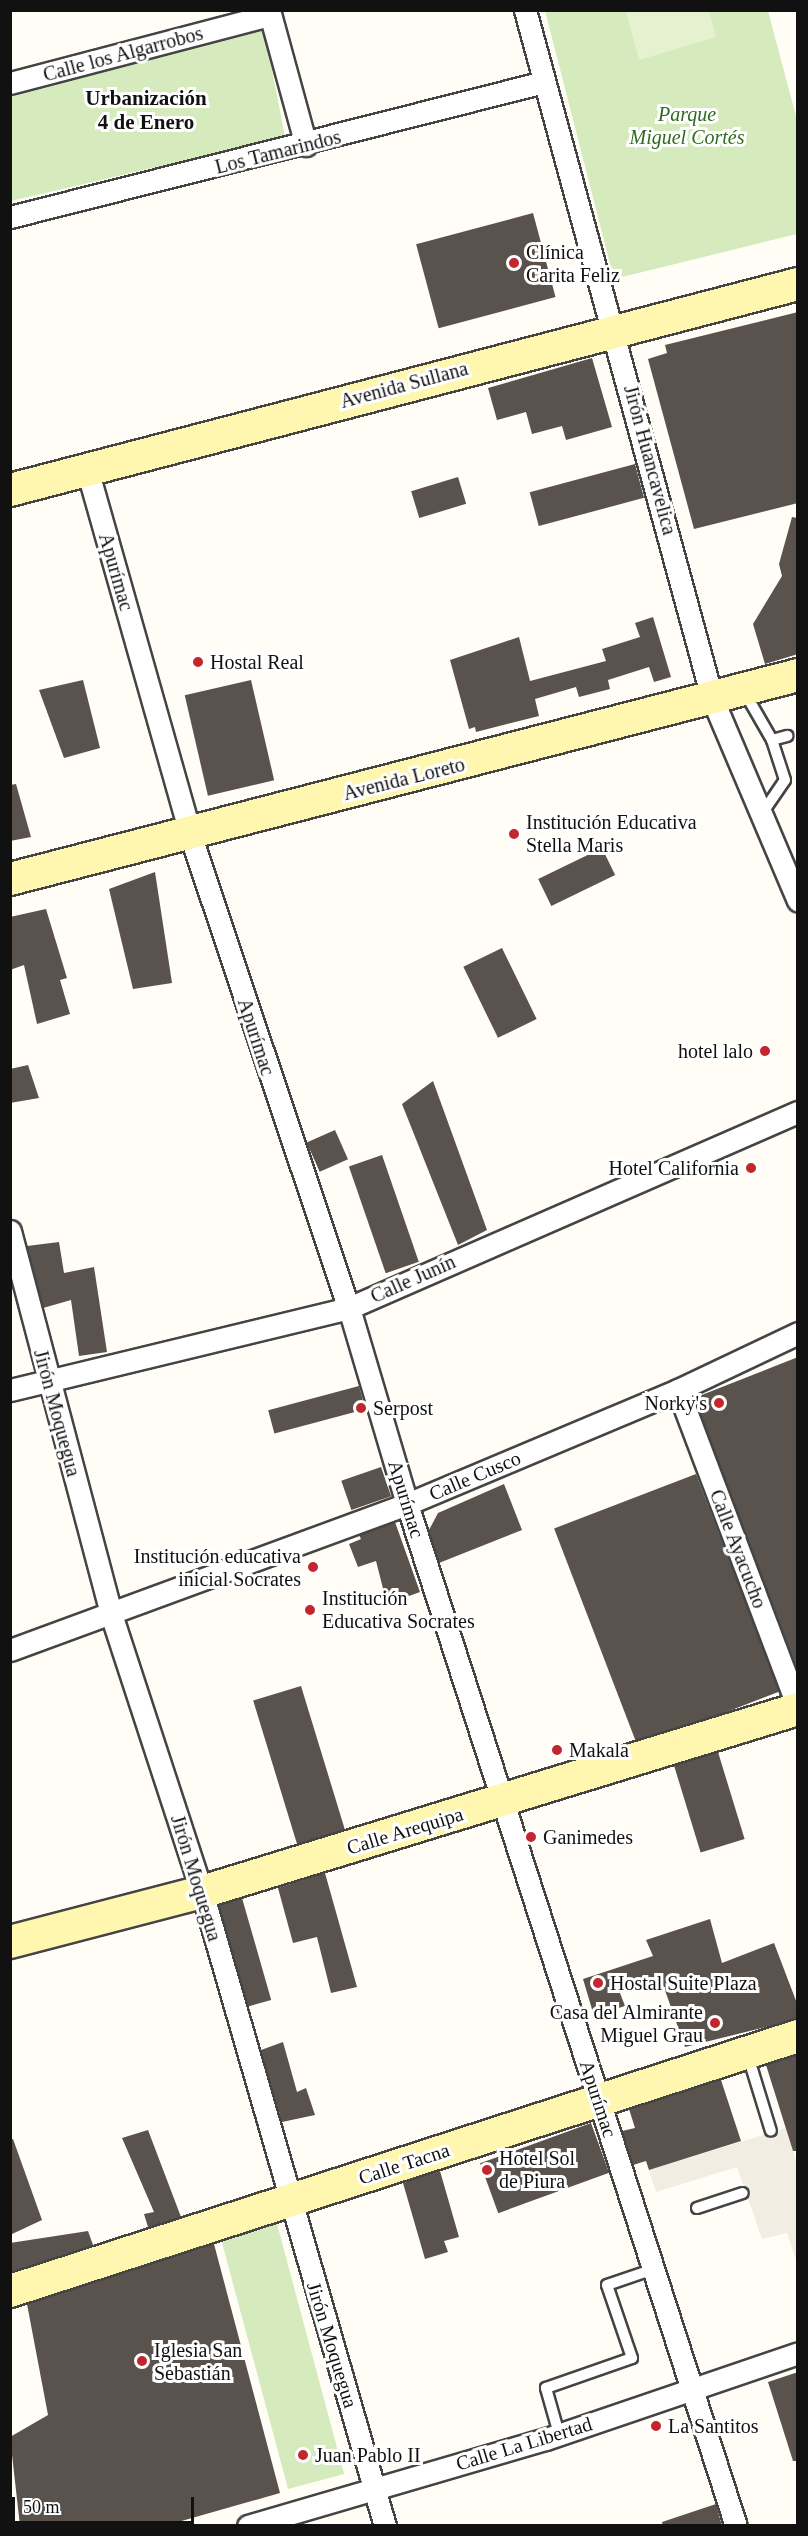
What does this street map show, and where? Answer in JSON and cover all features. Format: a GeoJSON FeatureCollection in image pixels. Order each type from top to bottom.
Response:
{"type":"FeatureCollection","features":[{"type":"Feature","properties":{"kind":"street","name":"Jirón Huancavelica"},"geometry":{"type":"LineString","coordinates":[[525,10],[615,328],[712,698],[798,901]]}},
{"type":"Feature","properties":{"kind":"street","name":"Calle los Algarrobos"},"geometry":{"type":"LineString","coordinates":[[10,83],[269,13]]}},
{"type":"Feature","properties":{"kind":"street"},"geometry":{"type":"LineString","coordinates":[[269,13],[306,145]]}},
{"type":"Feature","properties":{"kind":"street","name":"Los Tamarindos"},"geometry":{"type":"LineString","coordinates":[[10,218],[306,145],[544,82]]}},
{"type":"Feature","properties":{"kind":"street","name":"Avenida Sullana"},"geometry":{"type":"LineString","coordinates":[[10,490],[615,328],[798,284]]}},
{"type":"Feature","properties":{"kind":"street","name":"Apurímac"},"geometry":{"type":"LineString","coordinates":[[87,470],[190,834],[349,1308],[502,1802],[598,2102],[694,2389],[736,2526]]}},
{"type":"Feature","properties":{"kind":"street","name":"Avenida Loreto"},"geometry":{"type":"LineString","coordinates":[[10,879],[798,675]]}},
{"type":"Feature","properties":{"kind":"street","name":"Calle Junín"},"geometry":{"type":"LineString","coordinates":[[10,1390],[49,1383],[349,1308],[798,1112]]}},
{"type":"Feature","properties":{"kind":"street","name":"Jirón Moquegua"},"geometry":{"type":"LineString","coordinates":[[10,1231],[111,1614],[202,1892],[288,2200],[385,2526]]}},
{"type":"Feature","properties":{"kind":"street","name":"Calle Cusco"},"geometry":{"type":"LineString","coordinates":[[10,1650],[408,1504],[678,1390],[798,1333]]}},
{"type":"Feature","properties":{"kind":"street","name":"Calle Ayacucho"},"geometry":{"type":"LineString","coordinates":[[678,1390],[798,1709]]}},
{"type":"Feature","properties":{"kind":"street","name":"Calle Arequipa"},"geometry":{"type":"LineString","coordinates":[[10,1942],[202,1892],[502,1802],[798,1709]]}},
{"type":"Feature","properties":{"kind":"street","name":"Calle Tacna"},"geometry":{"type":"LineString","coordinates":[[10,2291],[798,2036]]}},
{"type":"Feature","properties":{"kind":"street","name":"Calle La Libertad"},"geometry":{"type":"LineString","coordinates":[[248,2526],[375,2491],[559,2434],[798,2353]]}},
{"type":"Feature","properties":{"kind":"lane"},"geometry":{"type":"LineString","coordinates":[[743,690],[772,740],[785,780],[760,815]]}},
{"type":"Feature","properties":{"kind":"lane"},"geometry":{"type":"LineString","coordinates":[[772,740],[788,736]]}},
{"type":"Feature","properties":{"kind":"lane"},"geometry":{"type":"LineString","coordinates":[[747,2053],[771,2131]]}},
{"type":"Feature","properties":{"kind":"lane"},"geometry":{"type":"LineString","coordinates":[[697,2208],[743,2193]]}},
{"type":"Feature","properties":{"kind":"lane"},"geometry":{"type":"LineString","coordinates":[[559,2434],[546,2388],[632,2358],[607,2285],[654,2269]]}},
{"type":"Feature","properties":{"kind":"green space","name":"Parque Miguel Cortés"},"geometry":{"type":"Polygon","coordinates":[[[545,11],[768,11],[797,120],[797,234],[614,279],[545,11]]]}},
{"type":"Feature","properties":{"kind":"green space"},"geometry":{"type":"Polygon","coordinates":[[[626,11],[709,11],[716,37],[639,60],[626,11]]]}},
{"type":"Feature","properties":{"kind":"green space"},"geometry":{"type":"Polygon","coordinates":[[[264,28],[285,137],[11,201],[11,97],[264,28]]]}},
{"type":"Feature","properties":{"kind":"green space"},"geometry":{"type":"Polygon","coordinates":[[[276,2220],[344,2474],[288,2489],[220,2235],[276,2220]]]}},
{"type":"Feature","properties":{"kind":"shaded area"},"geometry":{"type":"Polygon","coordinates":[[[786,2128],[797,2164],[797,2263],[787,2233],[762,2239],[737,2167],[656,2192],[649,2170],[786,2128]]]}},
{"type":"Feature","properties":{"kind":"building"},"geometry":{"type":"Polygon","coordinates":[[[533,213],[556,297],[439,328],[416,244],[533,213]]]}},
{"type":"Feature","properties":{"kind":"building"},"geometry":{"type":"Polygon","coordinates":[[[798,312],[798,503],[694,529],[648,359],[667,353],[665,345],[798,312]]]}},
{"type":"Feature","properties":{"kind":"building"},"geometry":{"type":"Polygon","coordinates":[[[592,358],[612,427],[566,440],[562,426],[532,434],[526,412],[497,420],[488,388],[592,358]]]}},
{"type":"Feature","properties":{"kind":"building"},"geometry":{"type":"Polygon","coordinates":[[[635,464],[644,498],[539,526],[530,492],[635,464]]]}},
{"type":"Feature","properties":{"kind":"building"},"geometry":{"type":"Polygon","coordinates":[[[458,477],[466,504],[419,518],[411,491],[458,477]]]}},
{"type":"Feature","properties":{"kind":"building"},"geometry":{"type":"Polygon","coordinates":[[[792,517],[798,518],[798,654],[765,664],[753,624],[782,576],[779,564],[792,517]]]}},
{"type":"Feature","properties":{"kind":"building"},"geometry":{"type":"Polygon","coordinates":[[[653,617],[671,677],[654,682],[649,667],[608,680],[610,689],[579,697],[576,687],[535,699],[539,716],[476,732],[475,727],[469,729],[450,660],[519,637],[530,681],[606,661],[602,649],[640,637],[635,623],[653,617]]]}},
{"type":"Feature","properties":{"kind":"building"},"geometry":{"type":"Polygon","coordinates":[[[83,680],[100,748],[64,758],[39,690],[83,680]]]}},
{"type":"Feature","properties":{"kind":"building"},"geometry":{"type":"Polygon","coordinates":[[[251,680],[274,780],[208,796],[185,695],[251,680]]]}},
{"type":"Feature","properties":{"kind":"building"},"geometry":{"type":"Polygon","coordinates":[[[16,784],[31,837],[10,841],[10,785],[16,784]]]}},
{"type":"Feature","properties":{"kind":"building"},"geometry":{"type":"Polygon","coordinates":[[[602,848],[615,875],[551,906],[538,879],[602,848]]]}},
{"type":"Feature","properties":{"kind":"building"},"geometry":{"type":"Polygon","coordinates":[[[155,872],[172,983],[133,989],[109,889],[155,872]]]}},
{"type":"Feature","properties":{"kind":"building"},"geometry":{"type":"Polygon","coordinates":[[[46,909],[67,978],[60,980],[70,1014],[37,1024],[24,965],[10,970],[10,917],[46,909]]]}},
{"type":"Feature","properties":{"kind":"building"},"geometry":{"type":"Polygon","coordinates":[[[502,948],[537,1019],[498,1038],[463,967],[502,948]]]}},
{"type":"Feature","properties":{"kind":"building"},"geometry":{"type":"Polygon","coordinates":[[[28,1065],[39,1098],[10,1103],[10,1069],[28,1065]]]}},
{"type":"Feature","properties":{"kind":"building"},"geometry":{"type":"Polygon","coordinates":[[[433,1081],[487,1230],[458,1245],[402,1104],[433,1081]]]}},
{"type":"Feature","properties":{"kind":"building"},"geometry":{"type":"Polygon","coordinates":[[[335,1130],[348,1159],[320,1172],[307,1143],[335,1130]]]}},
{"type":"Feature","properties":{"kind":"building"},"geometry":{"type":"Polygon","coordinates":[[[382,1155],[419,1262],[386,1273],[349,1166],[382,1155]]]}},
{"type":"Feature","properties":{"kind":"building"},"geometry":{"type":"Polygon","coordinates":[[[59,1242],[64,1273],[94,1267],[107,1352],[79,1356],[71,1300],[43,1308],[27,1246],[59,1242]]]}},
{"type":"Feature","properties":{"kind":"building"},"geometry":{"type":"Polygon","coordinates":[[[798,1357],[798,1671],[694,1398],[798,1357]]]}},
{"type":"Feature","properties":{"kind":"building"},"geometry":{"type":"Polygon","coordinates":[[[359,1386],[365,1409],[274,1434],[268,1410],[359,1386]]]}},
{"type":"Feature","properties":{"kind":"building"},"geometry":{"type":"Polygon","coordinates":[[[381,1467],[391,1496],[351,1510],[341,1481],[381,1467]]]}},
{"type":"Feature","properties":{"kind":"building"},"geometry":{"type":"Polygon","coordinates":[[[696,1474],[779,1692],[638,1746],[554,1528],[696,1474]]]}},
{"type":"Feature","properties":{"kind":"building"},"geometry":{"type":"Polygon","coordinates":[[[504,1484],[522,1530],[439,1563],[429,1530],[438,1513],[504,1484]]]}},
{"type":"Feature","properties":{"kind":"building"},"geometry":{"type":"Polygon","coordinates":[[[395,1522],[420,1592],[387,1604],[376,1561],[358,1567],[349,1544],[361,1539],[359,1535],[395,1522]]]}},
{"type":"Feature","properties":{"kind":"building"},"geometry":{"type":"Polygon","coordinates":[[[301,1686],[345,1829],[297,1844],[253,1701],[301,1686]]]}},
{"type":"Feature","properties":{"kind":"building"},"geometry":{"type":"Polygon","coordinates":[[[718,1752],[745,1839],[701,1852],[674,1765],[718,1752]]]}},
{"type":"Feature","properties":{"kind":"building"},"geometry":{"type":"Polygon","coordinates":[[[325,1873],[357,1987],[331,1993],[317,1937],[293,1943],[278,1888],[325,1873]]]}},
{"type":"Feature","properties":{"kind":"building"},"geometry":{"type":"Polygon","coordinates":[[[242,1898],[271,2000],[248,2007],[219,1905],[242,1898]]]}},
{"type":"Feature","properties":{"kind":"building"},"geometry":{"type":"Polygon","coordinates":[[[710,1919],[722,1963],[774,1943],[798,2006],[798,2019],[685,2047],[661,1979],[620,1993],[625,2006],[594,2016],[583,1979],[653,1956],[646,1940],[710,1919]]]}},
{"type":"Feature","properties":{"kind":"building"},"geometry":{"type":"Polygon","coordinates":[[[283,2042],[297,2092],[306,2088],[315,2115],[282,2122],[261,2050],[283,2042]]]}},
{"type":"Feature","properties":{"kind":"building"},"geometry":{"type":"Polygon","coordinates":[[[798,2055],[798,2151],[793,2151],[766,2065],[798,2055]]]}},
{"type":"Feature","properties":{"kind":"building"},"geometry":{"type":"Polygon","coordinates":[[[721,2080],[741,2141],[649,2170],[646,2161],[633,2165],[622,2131],[635,2128],[629,2109],[721,2080]]]}},
{"type":"Feature","properties":{"kind":"building"},"geometry":{"type":"Polygon","coordinates":[[[591,2123],[609,2173],[498,2213],[480,2163],[591,2123]]]}},
{"type":"Feature","properties":{"kind":"building"},"geometry":{"type":"Polygon","coordinates":[[[148,2130],[181,2217],[148,2227],[144,2214],[154,2212],[122,2138],[148,2130]]]}},
{"type":"Feature","properties":{"kind":"building"},"geometry":{"type":"Polygon","coordinates":[[[13,2139],[42,2220],[10,2235],[10,2140],[13,2139]]]}},
{"type":"Feature","properties":{"kind":"building"},"geometry":{"type":"Polygon","coordinates":[[[440,2171],[459,2237],[444,2241],[448,2252],[425,2259],[403,2183],[440,2171]]]}},
{"type":"Feature","properties":{"kind":"building"},"geometry":{"type":"Polygon","coordinates":[[[88,2231],[93,2245],[10,2272],[10,2243],[88,2231]]]}},
{"type":"Feature","properties":{"kind":"building","name":"Iglesia San Sebastián"},"geometry":{"type":"Polygon","coordinates":[[[214,2244],[280,2493],[164,2526],[20,2526],[10,2437],[48,2415],[27,2304],[214,2244]]]}},
{"type":"Feature","properties":{"kind":"building"},"geometry":{"type":"Polygon","coordinates":[[[798,2372],[798,2461],[793,2461],[768,2382],[798,2372]]]}},
{"type":"Feature","properties":{"kind":"building"},"geometry":{"type":"Polygon","coordinates":[[[716,2504],[722,2526],[663,2526],[662,2522],[716,2504]]]}},
{"type":"Feature","properties":{"kind":"place","name":"Clínica Carita Feliz"},"geometry":{"type":"Point","coordinates":[514,263]}},
{"type":"Feature","properties":{"kind":"place","name":"Hostal Real"},"geometry":{"type":"Point","coordinates":[198,662]}},
{"type":"Feature","properties":{"kind":"place","name":"Institución Educativa Stella Maris"},"geometry":{"type":"Point","coordinates":[514,834]}},
{"type":"Feature","properties":{"kind":"place","name":"hotel lalo"},"geometry":{"type":"Point","coordinates":[765,1051]}},
{"type":"Feature","properties":{"kind":"place","name":"Hotel California"},"geometry":{"type":"Point","coordinates":[751,1168]}},
{"type":"Feature","properties":{"kind":"place","name":"Norky's"},"geometry":{"type":"Point","coordinates":[719,1403]}},
{"type":"Feature","properties":{"kind":"place","name":"Serpost"},"geometry":{"type":"Point","coordinates":[361,1408]}},
{"type":"Feature","properties":{"kind":"place","name":"Institución educativa inicial Socrates"},"geometry":{"type":"Point","coordinates":[313,1567]}},
{"type":"Feature","properties":{"kind":"place","name":"Institución Educativa Socrates"},"geometry":{"type":"Point","coordinates":[310,1610]}},
{"type":"Feature","properties":{"kind":"place","name":"Makala"},"geometry":{"type":"Point","coordinates":[557,1750]}},
{"type":"Feature","properties":{"kind":"place","name":"Ganimedes"},"geometry":{"type":"Point","coordinates":[531,1837]}},
{"type":"Feature","properties":{"kind":"place","name":"Hostal Suite Plaza"},"geometry":{"type":"Point","coordinates":[598,1983]}},
{"type":"Feature","properties":{"kind":"place","name":"Casa del Almirante Miguel Grau"},"geometry":{"type":"Point","coordinates":[715,2023]}},
{"type":"Feature","properties":{"kind":"place","name":"Hotel Sol de Piura"},"geometry":{"type":"Point","coordinates":[487,2170]}},
{"type":"Feature","properties":{"kind":"place","name":"Iglesia San Sebastián"},"geometry":{"type":"Point","coordinates":[142,2361]}},
{"type":"Feature","properties":{"kind":"place","name":"La Santitos"},"geometry":{"type":"Point","coordinates":[656,2426]}},
{"type":"Feature","properties":{"kind":"place","name":"Juan Pablo II"},"geometry":{"type":"Point","coordinates":[303,2455]}},
{"type":"Feature","properties":{"kind":"district","name":"Urbanización 4 de Enero"},"geometry":{"type":"Point","coordinates":[146,110]}}]}
